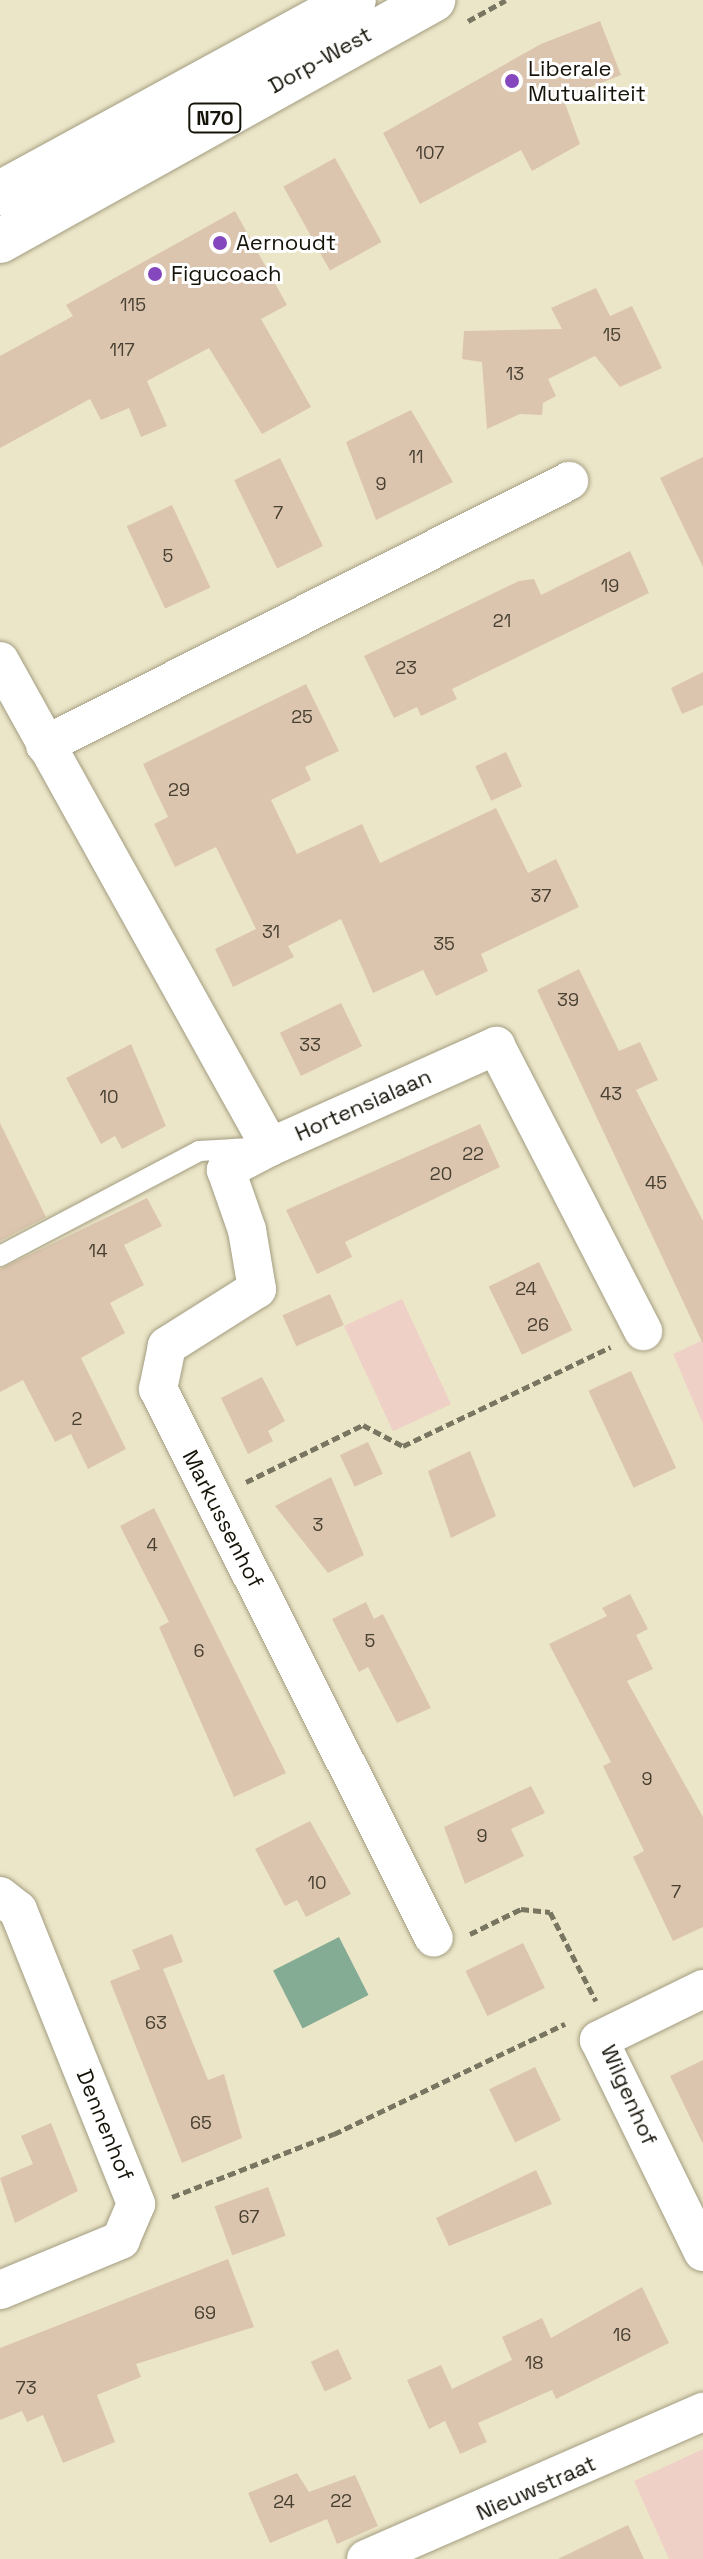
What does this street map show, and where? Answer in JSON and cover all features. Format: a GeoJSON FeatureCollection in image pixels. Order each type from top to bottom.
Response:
{"type":"FeatureCollection","features":[{"type":"Feature","properties":{"kind":"main road","name":"Dorp-West"},"geometry":{"type":"LineString","coordinates":[[0,193],[354,0]]}},
{"type":"Feature","properties":{"kind":"main road","name":"Dorp-West"},"geometry":{"type":"LineString","coordinates":[[0,241],[433,0]]}},
{"type":"Feature","properties":{"kind":"street"},"geometry":{"type":"LineString","coordinates":[[45,745],[569,481]]}},
{"type":"Feature","properties":{"kind":"street","name":"Hortensialaan"},"geometry":{"type":"LineString","coordinates":[[0,661],[270,1147],[496,1046],[643,1331]]}},
{"type":"Feature","properties":{"kind":"street","name":"Markussenhof"},"geometry":{"type":"LineString","coordinates":[[270,1147],[226,1170],[247,1230],[257,1289],[167,1346],[158,1389],[434,1938]]}},
{"type":"Feature","properties":{"kind":"street","name":"Dennenhof"},"geometry":{"type":"LineString","coordinates":[[0,1896],[18,1910],[136,2204],[121,2240],[0,2290]]}},
{"type":"Feature","properties":{"kind":"street","name":"Wilgenhof"},"geometry":{"type":"LineString","coordinates":[[703,1989],[599,2040],[703,2252]]}},
{"type":"Feature","properties":{"kind":"street","name":"Nieuwstraat"},"geometry":{"type":"LineString","coordinates":[[366,2559],[703,2412]]}},
{"type":"Feature","properties":{"kind":"lane"},"geometry":{"type":"LineString","coordinates":[[0,1256],[199,1151],[270,1147]]}},
{"type":"Feature","properties":{"kind":"path"},"geometry":{"type":"LineString","coordinates":[[213,1498],[363,1425],[403,1446],[643,1331]]}},
{"type":"Feature","properties":{"kind":"path"},"geometry":{"type":"LineString","coordinates":[[434,1938],[455,1941],[521,1909],[550,1912],[600,2008],[586,2014]]}},
{"type":"Feature","properties":{"kind":"path"},"geometry":{"type":"LineString","coordinates":[[136,2204],[156,2203],[334,2134],[573,2021]]}},
{"type":"Feature","properties":{"kind":"shaded area"},"geometry":{"type":"Polygon","coordinates":[[[402,1299],[451,1404],[393,1431],[344,1326],[402,1299]]]}},
{"type":"Feature","properties":{"kind":"shaded area"},"geometry":{"type":"Polygon","coordinates":[[[703,1340],[703,1424],[673,1354],[703,1340]]]}},
{"type":"Feature","properties":{"kind":"shaded area"},"geometry":{"type":"Polygon","coordinates":[[[339,1937],[369,1995],[303,2029],[273,1971],[339,1937]]]}},
{"type":"Feature","properties":{"kind":"shaded area"},"geometry":{"type":"Polygon","coordinates":[[[703,2449],[703,2559],[669,2559],[634,2481],[703,2449]]]}},
{"type":"Feature","properties":{"kind":"building"},"geometry":{"type":"Polygon","coordinates":[[[600,21],[621,75],[563,98],[580,144],[532,171],[521,150],[420,204],[383,133],[541,44],[600,21]]]}},
{"type":"Feature","properties":{"kind":"building"},"geometry":{"type":"Polygon","coordinates":[[[335,158],[382,242],[330,271],[283,187],[335,158]]]}},
{"type":"Feature","properties":{"kind":"building"},"geometry":{"type":"Polygon","coordinates":[[[235,211],[287,305],[261,319],[311,407],[262,434],[209,348],[147,381],[167,426],[141,437],[129,408],[101,420],[90,399],[0,448],[0,356],[73,316],[66,305],[235,211]]]}},
{"type":"Feature","properties":{"kind":"building"},"geometry":{"type":"Polygon","coordinates":[[[596,288],[610,316],[632,306],[662,368],[620,387],[595,356],[548,379],[556,396],[543,403],[542,415],[520,414],[487,429],[482,362],[462,359],[464,331],[562,329],[551,308],[596,288]]]}},
{"type":"Feature","properties":{"kind":"building"},"geometry":{"type":"Polygon","coordinates":[[[411,410],[453,482],[376,520],[346,442],[411,410]]]}},
{"type":"Feature","properties":{"kind":"building"},"geometry":{"type":"Polygon","coordinates":[[[703,457],[703,567],[660,478],[703,457]]]}},
{"type":"Feature","properties":{"kind":"building"},"geometry":{"type":"Polygon","coordinates":[[[280,458],[323,546],[277,568],[234,480],[280,458]]]}},
{"type":"Feature","properties":{"kind":"building"},"geometry":{"type":"Polygon","coordinates":[[[172,505],[210,587],[165,609],[127,526],[172,505]]]}},
{"type":"Feature","properties":{"kind":"building"},"geometry":{"type":"Polygon","coordinates":[[[630,551],[649,593],[452,689],[457,699],[421,716],[417,707],[394,718],[364,656],[519,581],[534,579],[541,595],[630,551]]]}},
{"type":"Feature","properties":{"kind":"building"},"geometry":{"type":"Polygon","coordinates":[[[703,672],[703,705],[682,714],[671,688],[703,672]]]}},
{"type":"Feature","properties":{"kind":"building"},"geometry":{"type":"Polygon","coordinates":[[[306,684],[339,751],[305,767],[311,780],[271,800],[297,854],[362,824],[380,863],[496,808],[528,873],[556,859],[579,907],[481,954],[488,971],[436,996],[423,970],[373,993],[341,919],[288,946],[294,957],[233,987],[215,949],[256,929],[216,847],[175,867],[154,824],[168,817],[143,764],[306,684]]]}},
{"type":"Feature","properties":{"kind":"building"},"geometry":{"type":"Polygon","coordinates":[[[506,752],[522,786],[491,801],[475,766],[506,752]]]}},
{"type":"Feature","properties":{"kind":"building"},"geometry":{"type":"Polygon","coordinates":[[[579,969],[619,1051],[640,1042],[658,1080],[636,1090],[703,1221],[703,1344],[537,990],[579,969]]]}},
{"type":"Feature","properties":{"kind":"building"},"geometry":{"type":"Polygon","coordinates":[[[341,1003],[362,1046],[301,1076],[280,1033],[341,1003]]]}},
{"type":"Feature","properties":{"kind":"building"},"geometry":{"type":"Polygon","coordinates":[[[131,1044],[166,1126],[122,1149],[115,1136],[101,1144],[66,1078],[131,1044]]]}},
{"type":"Feature","properties":{"kind":"building"},"geometry":{"type":"Polygon","coordinates":[[[0,1123],[46,1217],[0,1241],[0,1123]]]}},
{"type":"Feature","properties":{"kind":"building"},"geometry":{"type":"Polygon","coordinates":[[[480,1124],[500,1167],[345,1242],[352,1257],[317,1274],[286,1210],[480,1124]]]}},
{"type":"Feature","properties":{"kind":"building"},"geometry":{"type":"Polygon","coordinates":[[[147,1198],[162,1226],[124,1245],[144,1285],[110,1303],[125,1333],[81,1358],[126,1449],[88,1469],[71,1434],[55,1442],[23,1380],[0,1392],[0,1269],[147,1198]]]}},
{"type":"Feature","properties":{"kind":"building"},"geometry":{"type":"Polygon","coordinates":[[[539,1262],[572,1330],[522,1355],[489,1287],[539,1262]]]}},
{"type":"Feature","properties":{"kind":"building"},"geometry":{"type":"Polygon","coordinates":[[[330,1294],[344,1325],[296,1346],[282,1315],[330,1294]]]}},
{"type":"Feature","properties":{"kind":"building"},"geometry":{"type":"Polygon","coordinates":[[[631,1371],[676,1468],[634,1488],[588,1391],[631,1371]]]}},
{"type":"Feature","properties":{"kind":"building"},"geometry":{"type":"Polygon","coordinates":[[[262,1377],[285,1421],[268,1431],[273,1441],[248,1454],[221,1398],[262,1377]]]}},
{"type":"Feature","properties":{"kind":"building"},"geometry":{"type":"Polygon","coordinates":[[[368,1442],[383,1474],[355,1487],[340,1455],[368,1442]]]}},
{"type":"Feature","properties":{"kind":"building"},"geometry":{"type":"Polygon","coordinates":[[[470,1451],[496,1516],[451,1538],[428,1471],[470,1451]]]}},
{"type":"Feature","properties":{"kind":"building"},"geometry":{"type":"Polygon","coordinates":[[[331,1477],[364,1555],[328,1573],[275,1506],[331,1477]]]}},
{"type":"Feature","properties":{"kind":"building"},"geometry":{"type":"Polygon","coordinates":[[[154,1508],[286,1773],[234,1797],[159,1627],[169,1622],[120,1526],[154,1508]]]}},
{"type":"Feature","properties":{"kind":"building"},"geometry":{"type":"Polygon","coordinates":[[[630,1594],[648,1629],[636,1635],[653,1669],[627,1681],[703,1817],[703,1927],[673,1941],[633,1857],[644,1851],[603,1766],[611,1762],[549,1644],[607,1616],[602,1608],[630,1594]]]}},
{"type":"Feature","properties":{"kind":"building"},"geometry":{"type":"Polygon","coordinates":[[[366,1602],[374,1619],[383,1614],[431,1708],[397,1723],[368,1667],[359,1672],[332,1619],[366,1602]]]}},
{"type":"Feature","properties":{"kind":"building"},"geometry":{"type":"Polygon","coordinates":[[[531,1786],[545,1813],[511,1829],[524,1856],[465,1884],[444,1827],[531,1786]]]}},
{"type":"Feature","properties":{"kind":"building"},"geometry":{"type":"Polygon","coordinates":[[[310,1821],[351,1894],[306,1917],[297,1900],[285,1906],[255,1849],[310,1821]]]}},
{"type":"Feature","properties":{"kind":"building"},"geometry":{"type":"Polygon","coordinates":[[[172,1934],[183,1962],[163,1969],[208,2080],[224,2074],[242,2138],[182,2163],[110,1981],[140,1969],[132,1950],[172,1934]]]}},
{"type":"Feature","properties":{"kind":"building"},"geometry":{"type":"Polygon","coordinates":[[[523,1943],[545,1988],[487,2016],[465,1971],[523,1943]]]}},
{"type":"Feature","properties":{"kind":"building"},"geometry":{"type":"Polygon","coordinates":[[[703,2060],[703,2144],[670,2076],[703,2060]]]}},
{"type":"Feature","properties":{"kind":"building"},"geometry":{"type":"Polygon","coordinates":[[[535,2067],[561,2120],[515,2142],[489,2089],[535,2067]]]}},
{"type":"Feature","properties":{"kind":"building"},"geometry":{"type":"Polygon","coordinates":[[[51,2123],[78,2191],[15,2223],[0,2178],[33,2164],[21,2136],[51,2123]]]}},
{"type":"Feature","properties":{"kind":"building"},"geometry":{"type":"Polygon","coordinates":[[[536,2170],[552,2204],[449,2246],[436,2218],[536,2170]]]}},
{"type":"Feature","properties":{"kind":"building"},"geometry":{"type":"Polygon","coordinates":[[[268,2187],[286,2236],[232,2255],[214,2206],[268,2187]]]}},
{"type":"Feature","properties":{"kind":"building"},"geometry":{"type":"Polygon","coordinates":[[[228,2259],[254,2327],[136,2364],[141,2377],[97,2395],[115,2442],[63,2463],[43,2415],[27,2422],[22,2411],[0,2420],[0,2348],[228,2259]]]}},
{"type":"Feature","properties":{"kind":"building"},"geometry":{"type":"Polygon","coordinates":[[[642,2287],[669,2343],[556,2399],[552,2390],[478,2423],[487,2442],[460,2454],[445,2421],[429,2429],[407,2380],[441,2365],[452,2389],[512,2360],[502,2337],[542,2318],[551,2338],[642,2287]]]}},
{"type":"Feature","properties":{"kind":"building"},"geometry":{"type":"Polygon","coordinates":[[[338,2349],[352,2379],[325,2392],[311,2362],[338,2349]]]}},
{"type":"Feature","properties":{"kind":"building"},"geometry":{"type":"Polygon","coordinates":[[[297,2473],[309,2492],[355,2475],[378,2526],[337,2544],[327,2519],[270,2543],[248,2493],[297,2473]]]}},
{"type":"Feature","properties":{"kind":"building"},"geometry":{"type":"Polygon","coordinates":[[[628,2525],[644,2559],[558,2559],[628,2525]]]}},
{"type":"Feature","properties":{"kind":"place","name":"Liberale Mutualiteit"},"geometry":{"type":"Point","coordinates":[512,81]}},
{"type":"Feature","properties":{"kind":"place","name":"Aernoudt"},"geometry":{"type":"Point","coordinates":[220,243]}},
{"type":"Feature","properties":{"kind":"place","name":"Figucoach"},"geometry":{"type":"Point","coordinates":[155,274]}}]}
